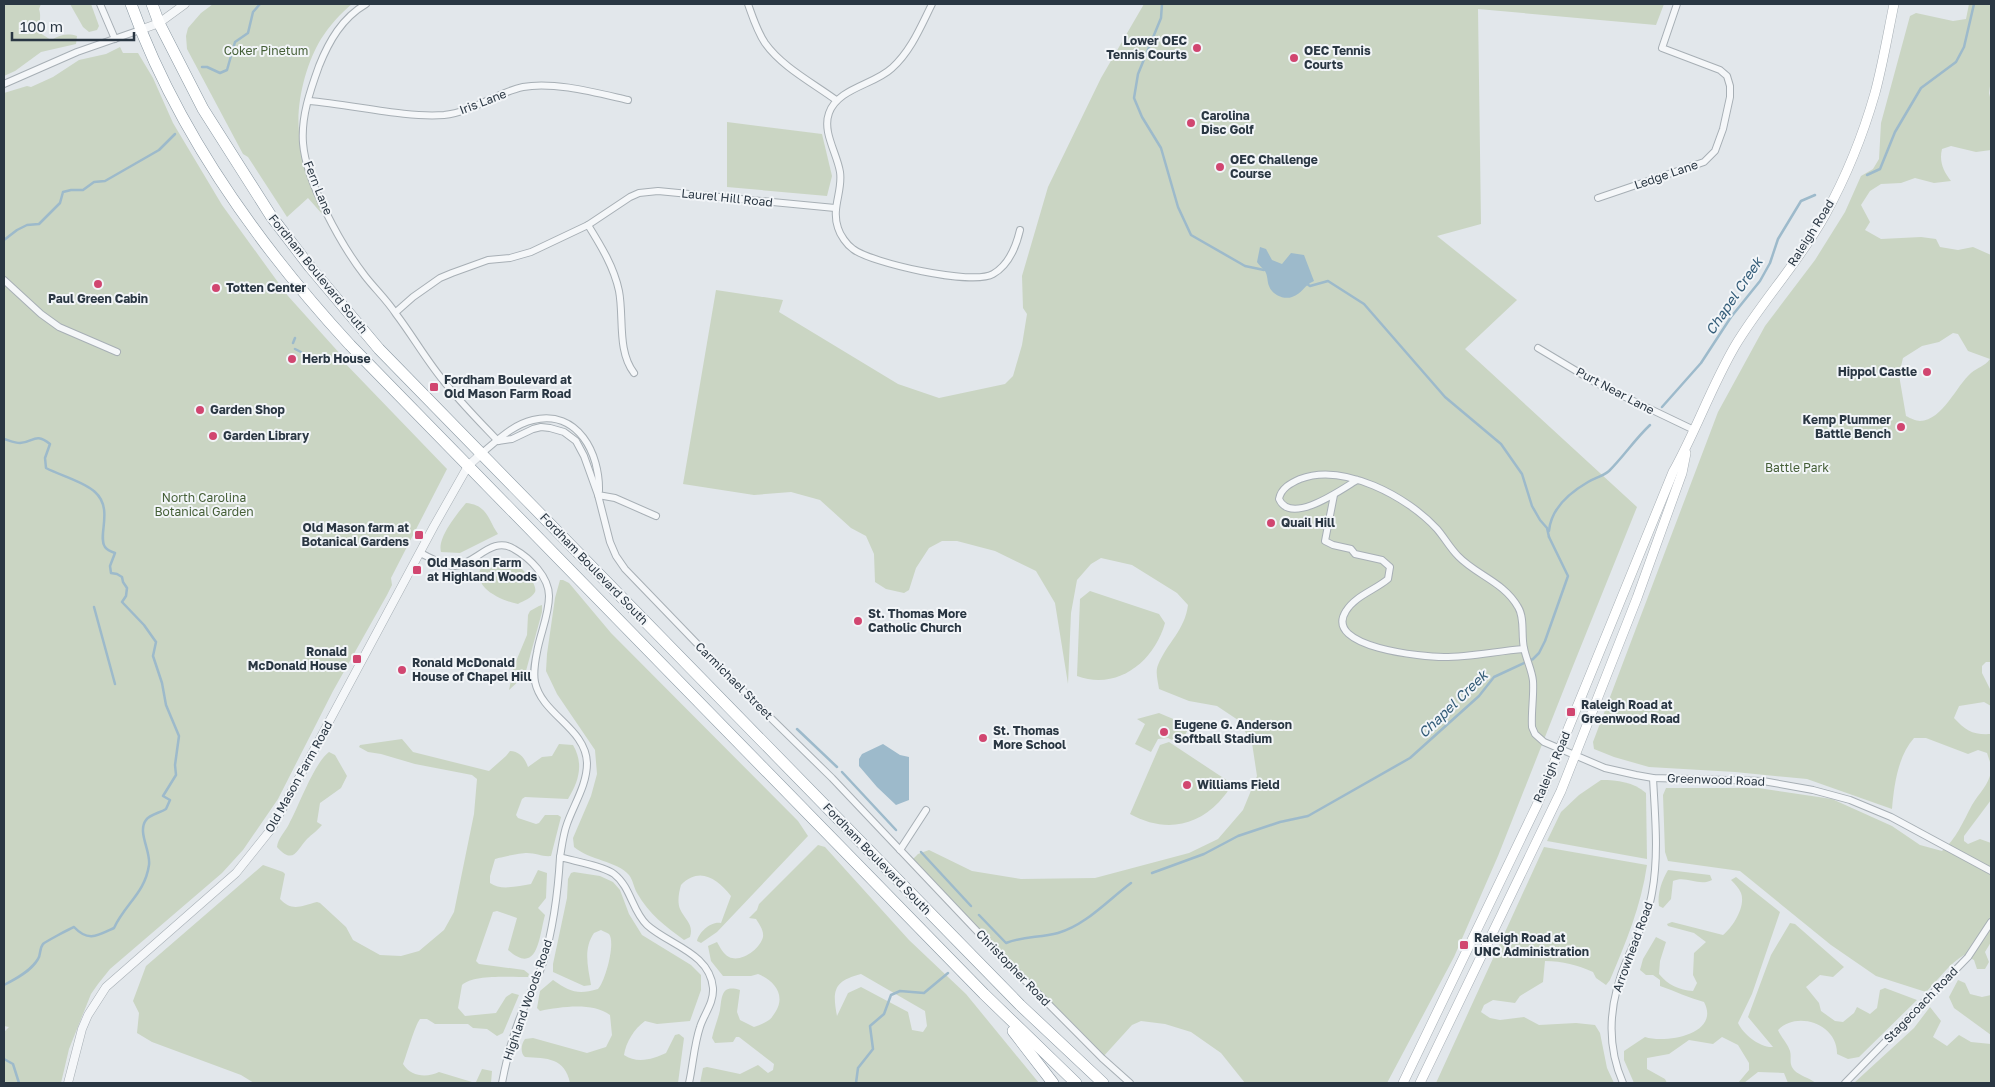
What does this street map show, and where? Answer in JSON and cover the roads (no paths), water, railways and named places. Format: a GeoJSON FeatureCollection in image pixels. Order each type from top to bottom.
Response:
{"type":"FeatureCollection","features":[{"type":"Feature","properties":{"kind":"highway","name":"Fordham Boulevard South"},"geometry":{"type":"LineString","coordinates":[[131,4],[140,30],[183,116],[234,201],[308,298],[341,336],[984,994],[1076,1083]]}},
{"type":"Feature","properties":{"kind":"highway","name":"Fordham Boulevard South"},"geometry":{"type":"LineString","coordinates":[[152,4],[159,23],[203,108],[271,216],[310,267],[379,350],[482,453],[1020,1005],[1103,1083]]}},
{"type":"Feature","properties":{"kind":"highway"},"geometry":{"type":"LineString","coordinates":[[984,994],[1053,1083]]}},
{"type":"Feature","properties":{"kind":"main road","name":"Raleigh Road"},"geometry":{"type":"LineString","coordinates":[[1420,1083],[1561,791],[1636,598],[1682,473],[1694,430],[1717,378],[1736,346],[1806,245],[1841,183],[1854,154],[1874,93],[1894,4]]}},
{"type":"Feature","properties":{"kind":"main road","name":"Raleigh Road"},"geometry":{"type":"LineString","coordinates":[[1403,1083],[1516,850],[1560,749],[1673,472],[1688,446]]}},
{"type":"Feature","properties":{"kind":"street"},"geometry":{"type":"LineString","coordinates":[[100,4],[115,40]]}},
{"type":"Feature","properties":{"kind":"street"},"geometry":{"type":"LineString","coordinates":[[4,84],[77,52],[159,23],[185,4]]}},
{"type":"Feature","properties":{"kind":"street","name":"Fern Lane"},"geometry":{"type":"LineString","coordinates":[[366,4],[342,23],[330,42],[314,80],[303,116],[303,145],[309,170],[320,198],[351,255],[364,275],[396,312]]}},
{"type":"Feature","properties":{"kind":"street"},"geometry":{"type":"LineString","coordinates":[[748,4],[758,31],[766,45],[800,74],[836,100]]}},
{"type":"Feature","properties":{"kind":"street"},"geometry":{"type":"LineString","coordinates":[[932,4],[911,45],[892,69],[836,100],[829,110],[826,121],[840,172],[840,184],[834,208],[838,228],[852,249],[868,258],[945,275],[982,277],[993,275],[1010,259],[1020,230]]}},
{"type":"Feature","properties":{"kind":"street","name":"Ledge Lane"},"geometry":{"type":"LineString","coordinates":[[1598,198],[1704,162],[1715,151],[1723,129],[1730,86],[1727,76],[1720,70],[1662,48],[1677,4]]}},
{"type":"Feature","properties":{"kind":"street","name":"Iris Lane"},"geometry":{"type":"LineString","coordinates":[[308,101],[430,115],[469,110],[522,87],[559,87],[628,100]]}},
{"type":"Feature","properties":{"kind":"street","name":"Laurel Hill Road"},"geometry":{"type":"LineString","coordinates":[[396,312],[427,288],[452,273],[488,260],[510,258],[531,252],[588,225],[630,198],[648,192],[834,208]]}},
{"type":"Feature","properties":{"kind":"street"},"geometry":{"type":"LineString","coordinates":[[588,225],[604,251],[616,280],[622,308],[626,358],[634,373]]}},
{"type":"Feature","properties":{"kind":"street"},"geometry":{"type":"LineString","coordinates":[[4,280],[41,314],[59,327],[117,352]]}},
{"type":"Feature","properties":{"kind":"street"},"geometry":{"type":"LineString","coordinates":[[396,312],[441,379],[498,441]]}},
{"type":"Feature","properties":{"kind":"street","name":"Purt Near Lane"},"geometry":{"type":"LineString","coordinates":[[1538,348],[1598,384],[1694,430]]}},
{"type":"Feature","properties":{"kind":"street","name":"Carmichael Street"},"geometry":{"type":"LineString","coordinates":[[498,441],[512,439],[541,427],[564,432],[576,441],[581,448],[598,495],[610,542],[624,569],[900,850]]}},
{"type":"Feature","properties":{"kind":"street","name":"Old Mason Farm Road"},"geometry":{"type":"LineString","coordinates":[[68,1083],[82,1029],[88,1014],[106,987],[236,873],[272,828],[468,466],[498,441]]}},
{"type":"Feature","properties":{"kind":"street"},"geometry":{"type":"LineString","coordinates":[[1334,494],[1325,540],[1333,545],[1351,549],[1355,554],[1382,560],[1390,567],[1388,579],[1359,598],[1346,610],[1343,618],[1344,627],[1348,635],[1359,641],[1410,655],[1462,656],[1524,649],[1520,609],[1508,592],[1458,556],[1437,529],[1413,507],[1380,489],[1357,480],[1327,474],[1310,475],[1295,481],[1280,494],[1280,499],[1284,506],[1298,508],[1320,502],[1357,480]]}},
{"type":"Feature","properties":{"kind":"street"},"geometry":{"type":"LineString","coordinates":[[598,495],[615,498],[656,516]]}},
{"type":"Feature","properties":{"kind":"street","name":"Highland Woods Road"},"geometry":{"type":"LineString","coordinates":[[420,553],[446,565],[456,566],[464,564],[485,550],[505,546],[512,548],[528,559],[544,579],[549,594],[534,669],[535,682],[539,694],[545,702],[582,744],[587,764],[585,781],[566,825],[549,941],[542,966],[513,1036],[502,1083]]}},
{"type":"Feature","properties":{"kind":"street","name":"Greenwood Road"},"geometry":{"type":"LineString","coordinates":[[1524,649],[1533,681],[1533,730],[1544,742],[1606,768],[1654,778],[1763,781],[1813,790],[1850,800],[1891,817],[1991,872]]}},
{"type":"Feature","properties":{"kind":"street","name":"Arrowhead Road"},"geometry":{"type":"LineString","coordinates":[[1623,1083],[1617,1069],[1612,1043],[1611,1017],[1626,960],[1642,925],[1652,894],[1656,853],[1654,778]]}},
{"type":"Feature","properties":{"kind":"street"},"geometry":{"type":"LineString","coordinates":[[900,850],[926,810]]}},
{"type":"Feature","properties":{"kind":"street","name":"Christopher Road"},"geometry":{"type":"LineString","coordinates":[[900,850],[992,947],[1102,1058],[1130,1083]]}},
{"type":"Feature","properties":{"kind":"street"},"geometry":{"type":"LineString","coordinates":[[560,858],[613,872],[622,880],[645,923],[660,935],[688,951],[702,963],[709,974],[713,987],[712,996],[710,1006],[700,1027],[689,1083]]}},
{"type":"Feature","properties":{"kind":"street","name":"Stagecoach Road"},"geometry":{"type":"LineString","coordinates":[[1845,1083],[1968,957],[1991,922]]}},
{"type":"Feature","properties":{"kind":"water"},"geometry":{"type":"Polygon","coordinates":[[[1260,247],[1266,249],[1272,260],[1282,264],[1291,253],[1304,255],[1314,281],[1292,297],[1285,298],[1275,294],[1269,286],[1265,271],[1257,262],[1260,247]]]}},
{"type":"Feature","properties":{"kind":"water"},"geometry":{"type":"Polygon","coordinates":[[[883,744],[900,755],[909,757],[909,800],[896,805],[859,766],[859,759],[862,754],[883,744]]]}},
{"type":"Feature","properties":{"kind":"waterway"},"geometry":{"type":"LineString","coordinates":[[202,67],[207,67],[220,73],[227,70],[235,42],[248,33],[253,12],[260,4]]}},
{"type":"Feature","properties":{"kind":"waterway"},"geometry":{"type":"LineString","coordinates":[[1162,4],[1161,18],[1138,74],[1134,98],[1142,117],[1161,148],[1178,207],[1191,235],[1245,266],[1264,270]]}},
{"type":"Feature","properties":{"kind":"waterway","name":"Chapel Creek"},"geometry":{"type":"LineString","coordinates":[[1867,175],[1880,169],[1895,132],[1921,88],[1956,62],[1964,47],[1974,4]]}},
{"type":"Feature","properties":{"kind":"waterway"},"geometry":{"type":"LineString","coordinates":[[4,240],[27,225],[39,224],[60,203],[63,192],[83,190],[94,182],[105,181],[159,150],[175,134]]}},
{"type":"Feature","properties":{"kind":"waterway","name":"Chapel Creek"},"geometry":{"type":"LineString","coordinates":[[1662,407],[1701,363],[1731,317],[1760,281],[1770,263],[1778,239],[1801,201],[1815,195]]}},
{"type":"Feature","properties":{"kind":"waterway"},"geometry":{"type":"LineString","coordinates":[[1304,282],[1310,286],[1328,281],[1364,304],[1445,397],[1501,444],[1522,474],[1532,506],[1547,528],[1549,537]]}},
{"type":"Feature","properties":{"kind":"waterway"},"geometry":{"type":"LineString","coordinates":[[293,343],[295,338]]}},
{"type":"Feature","properties":{"kind":"waterway"},"geometry":{"type":"LineString","coordinates":[[295,349],[301,352]]}},
{"type":"Feature","properties":{"kind":"waterway","name":"Chapel Creek"},"geometry":{"type":"LineString","coordinates":[[1549,531],[1553,515],[1562,502],[1581,486],[1609,471],[1650,425]]}},
{"type":"Feature","properties":{"kind":"waterway"},"geometry":{"type":"LineString","coordinates":[[4,439],[20,443],[38,438],[45,440],[50,444],[45,458],[46,468],[91,488],[101,499],[104,514],[103,542],[106,548],[115,553],[110,566],[111,573],[122,577],[127,588],[126,596],[122,602],[144,625],[156,642],[153,656],[162,683],[166,705],[179,736],[175,765],[176,775],[163,796],[170,800],[166,809],[150,816],[144,825],[143,830],[149,860],[147,875],[139,891],[114,928],[93,936],[84,935],[74,927],[67,930],[43,944],[35,963],[27,971],[4,985]]}},
{"type":"Feature","properties":{"kind":"waterway","name":"Chapel Creek"},"geometry":{"type":"LineString","coordinates":[[1152,873],[1204,854],[1238,836],[1280,822],[1308,816],[1410,758],[1479,696],[1494,677],[1533,659],[1539,653],[1545,641],[1568,576],[1549,537]]}},
{"type":"Feature","properties":{"kind":"waterway"},"geometry":{"type":"LineString","coordinates":[[94,607],[115,684]]}},
{"type":"Feature","properties":{"kind":"waterway"},"geometry":{"type":"LineString","coordinates":[[797,729],[837,767]]}},
{"type":"Feature","properties":{"kind":"waterway"},"geometry":{"type":"LineString","coordinates":[[842,772],[896,830]]}},
{"type":"Feature","properties":{"kind":"waterway"},"geometry":{"type":"LineString","coordinates":[[921,852],[971,906]]}},
{"type":"Feature","properties":{"kind":"waterway","name":"Chapel Creek"},"geometry":{"type":"LineString","coordinates":[[979,915],[1006,943],[1019,939],[1051,935],[1078,924],[1131,883]]}},
{"type":"Feature","properties":{"kind":"waterway","name":"Chapel Creek"},"geometry":{"type":"LineString","coordinates":[[856,1083],[858,1068],[873,1049],[870,1026],[884,1014],[891,995],[900,991],[924,993],[948,973]]}},
{"type":"Feature","properties":{"kind":"waterway"},"geometry":{"type":"LineString","coordinates":[[4,1059],[13,1064],[19,1083]]}},
{"type":"Feature","properties":{"kind":"place","name":"Lower OEC Tennis Courts"},"geometry":{"type":"Point","coordinates":[1197,48]}},
{"type":"Feature","properties":{"kind":"place","name":"OEC Tennis Courts"},"geometry":{"type":"Point","coordinates":[1294,58]}},
{"type":"Feature","properties":{"kind":"place","name":"Carolina Disc Golf"},"geometry":{"type":"Point","coordinates":[1191,123]}},
{"type":"Feature","properties":{"kind":"place","name":"OEC Challenge Course"},"geometry":{"type":"Point","coordinates":[1220,167]}},
{"type":"Feature","properties":{"kind":"place","name":"Paul Green Cabin"},"geometry":{"type":"Point","coordinates":[98,284]}},
{"type":"Feature","properties":{"kind":"place","name":"Totten Center"},"geometry":{"type":"Point","coordinates":[216,288]}},
{"type":"Feature","properties":{"kind":"place","name":"Herb House"},"geometry":{"type":"Point","coordinates":[292,359]}},
{"type":"Feature","properties":{"kind":"place","name":"Hippol Castle"},"geometry":{"type":"Point","coordinates":[1927,372]}},
{"type":"Feature","properties":{"kind":"place","name":"Fordham Boulevard at Old Mason Farm Road"},"geometry":{"type":"Point","coordinates":[434,387]}},
{"type":"Feature","properties":{"kind":"place","name":"Garden Shop"},"geometry":{"type":"Point","coordinates":[200,410]}},
{"type":"Feature","properties":{"kind":"place","name":"Kemp Plummer Battle Bench"},"geometry":{"type":"Point","coordinates":[1901,427]}},
{"type":"Feature","properties":{"kind":"place","name":"Garden Library"},"geometry":{"type":"Point","coordinates":[213,436]}},
{"type":"Feature","properties":{"kind":"place","name":"Quail Hill"},"geometry":{"type":"Point","coordinates":[1271,523]}},
{"type":"Feature","properties":{"kind":"place","name":"Old Mason farm at Botanical Gardens"},"geometry":{"type":"Point","coordinates":[419,535]}},
{"type":"Feature","properties":{"kind":"place","name":"Old Mason Farm at Highland Woods"},"geometry":{"type":"Point","coordinates":[417,570]}},
{"type":"Feature","properties":{"kind":"place","name":"St. Thomas More Catholic Church"},"geometry":{"type":"Point","coordinates":[858,621]}},
{"type":"Feature","properties":{"kind":"place","name":"Ronald McDonald House"},"geometry":{"type":"Point","coordinates":[357,659]}},
{"type":"Feature","properties":{"kind":"place","name":"Ronald McDonald House of Chapel Hill"},"geometry":{"type":"Point","coordinates":[402,670]}},
{"type":"Feature","properties":{"kind":"place","name":"Raleigh Road at Greenwood Road"},"geometry":{"type":"Point","coordinates":[1571,712]}},
{"type":"Feature","properties":{"kind":"place","name":"Eugene G. Anderson Softball Stadium"},"geometry":{"type":"Point","coordinates":[1164,732]}},
{"type":"Feature","properties":{"kind":"place","name":"St. Thomas More School"},"geometry":{"type":"Point","coordinates":[983,738]}},
{"type":"Feature","properties":{"kind":"place","name":"Williams Field"},"geometry":{"type":"Point","coordinates":[1187,785]}},
{"type":"Feature","properties":{"kind":"place","name":"Raleigh Road at UNC Administration"},"geometry":{"type":"Point","coordinates":[1464,945]}},
{"type":"Feature","properties":{"kind":"park label","name":"Coker Pinetum"},"geometry":{"type":"Point","coordinates":[266,51]}},
{"type":"Feature","properties":{"kind":"park label","name":"Battle Park"},"geometry":{"type":"Point","coordinates":[1797,468]}},
{"type":"Feature","properties":{"kind":"park label","name":"North Carolina Botanical Garden"},"geometry":{"type":"Point","coordinates":[204,505]}}]}
